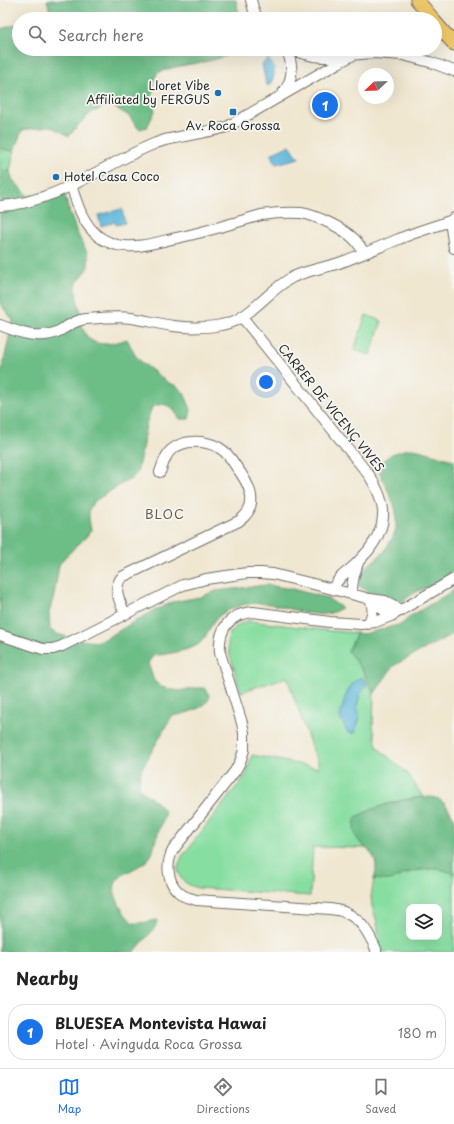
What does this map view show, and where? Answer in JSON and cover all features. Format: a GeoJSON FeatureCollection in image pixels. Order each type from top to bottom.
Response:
{"type":"FeatureCollection","features":[{"type":"Feature","properties":{"kind":"main road"},"geometry":{"type":"LineString","coordinates":[[417,0],[427,12]]}},
{"type":"Feature","properties":{"kind":"main road"},"geometry":{"type":"LineString","coordinates":[[442,30],[454,44]]}},
{"type":"Feature","properties":{"kind":"street"},"geometry":{"type":"LineString","coordinates":[[252,0],[254,12]]}},
{"type":"Feature","properties":{"kind":"street"},"geometry":{"type":"LineString","coordinates":[[282,95],[290,83],[290,56]]}},
{"type":"Feature","properties":{"kind":"street"},"geometry":{"type":"LineString","coordinates":[[313,56],[338,56]]}},
{"type":"Feature","properties":{"kind":"street"},"geometry":{"type":"LineString","coordinates":[[0,206],[33,201],[71,185],[156,143],[227,126],[351,56]]}},
{"type":"Feature","properties":{"kind":"street"},"geometry":{"type":"LineString","coordinates":[[407,56],[430,62],[454,71]]}},
{"type":"Feature","properties":{"kind":"street"},"geometry":{"type":"LineString","coordinates":[[71,185],[84,221],[98,236],[108,242],[118,245],[138,245],[162,242],[261,215],[275,213],[302,213],[346,232],[354,238],[364,253]]}},
{"type":"Feature","properties":{"kind":"street"},"geometry":{"type":"LineString","coordinates":[[0,325],[24,334],[43,336],[55,332],[71,323],[84,319],[119,317],[174,326],[208,327],[231,323],[242,318],[292,277],[338,263],[452,219],[454,248]]}},
{"type":"Feature","properties":{"kind":"street","name":"CARRER DE VICENÇ VIVES"},"geometry":{"type":"LineString","coordinates":[[242,318],[369,475],[378,490],[383,508],[382,525],[379,534],[358,563],[335,583],[333,589]]}},
{"type":"Feature","properties":{"kind":"street"},"geometry":{"type":"LineString","coordinates":[[125,614],[117,588],[117,584],[122,577],[239,521],[245,517],[250,506],[251,497],[245,478],[224,452],[218,447],[208,443],[193,441],[170,450],[160,472]]}},
{"type":"Feature","properties":{"kind":"street","name":"CARRER DE VICENÇ VIVES"},"geometry":{"type":"LineString","coordinates":[[351,594],[354,574],[358,563]]}},
{"type":"Feature","properties":{"kind":"street"},"geometry":{"type":"LineString","coordinates":[[0,635],[43,649],[53,649],[62,646],[183,584],[233,574],[273,574],[385,602],[401,611]]}},
{"type":"Feature","properties":{"kind":"street"},"geometry":{"type":"LineString","coordinates":[[376,952],[369,933],[358,920],[345,912],[330,909],[196,900],[184,896],[174,886],[168,872],[168,864],[173,850],[235,771],[244,750],[242,723],[220,653],[219,644],[224,627],[230,620],[237,615],[253,612],[330,622],[368,624],[392,616],[454,579]]}},
{"type":"Feature","properties":{"kind":"street"},"geometry":{"type":"LineString","coordinates":[[370,599],[392,616]]}},
{"type":"Feature","properties":{"kind":"street"},"geometry":{"type":"LineString","coordinates":[[368,624],[373,610],[370,599]]}},
{"type":"Feature","properties":{"kind":"green space"},"geometry":{"type":"Polygon","coordinates":[[[47,0],[236,0],[239,12],[50,12],[47,0]]]}},
{"type":"Feature","properties":{"kind":"green space"},"geometry":{"type":"Polygon","coordinates":[[[12,26],[12,56],[224,56],[204,62],[175,67],[157,73],[153,92],[155,111],[147,127],[139,129],[129,116],[108,105],[91,113],[69,136],[51,126],[22,130],[14,151],[0,148],[0,29],[12,26]]]}},
{"type":"Feature","properties":{"kind":"green space"},"geometry":{"type":"Polygon","coordinates":[[[0,148],[14,151],[10,171],[0,170],[0,148]]]}},
{"type":"Feature","properties":{"kind":"green space"},"geometry":{"type":"Polygon","coordinates":[[[0,170],[10,171],[12,179],[28,196],[64,188],[70,212],[88,256],[88,267],[76,286],[76,295],[82,327],[86,335],[96,343],[102,344],[114,343],[127,339],[135,355],[140,361],[169,383],[177,386],[184,393],[191,410],[189,419],[180,419],[168,406],[157,405],[152,407],[146,424],[137,473],[131,479],[93,502],[89,510],[91,530],[59,565],[54,595],[49,613],[50,630],[57,634],[74,639],[95,642],[105,639],[149,613],[173,602],[200,597],[216,591],[266,585],[292,589],[327,598],[342,608],[327,614],[312,614],[267,604],[253,603],[242,605],[232,608],[219,616],[213,623],[204,639],[196,646],[178,652],[153,656],[148,663],[154,681],[161,687],[178,691],[204,688],[210,696],[205,704],[198,708],[172,716],[140,774],[139,786],[143,792],[157,803],[165,812],[150,857],[139,866],[120,877],[116,882],[114,889],[121,908],[133,923],[158,920],[154,929],[134,952],[0,952],[0,378],[13,320],[0,304],[0,170]]]}},
{"type":"Feature","properties":{"kind":"green space"},"geometry":{"type":"Polygon","coordinates":[[[366,315],[382,321],[370,355],[354,350],[366,315]]]}},
{"type":"Feature","properties":{"kind":"green space"},"geometry":{"type":"Polygon","coordinates":[[[408,449],[420,450],[454,460],[454,571],[433,585],[416,592],[398,604],[359,586],[360,576],[364,569],[384,552],[396,529],[396,512],[380,473],[381,466],[385,459],[392,454],[408,449]]]}},
{"type":"Feature","properties":{"kind":"green space"},"geometry":{"type":"Polygon","coordinates":[[[454,590],[454,633],[393,666],[374,694],[363,671],[348,651],[357,633],[364,634],[402,624],[411,616],[454,590]]]}},
{"type":"Feature","properties":{"kind":"green space"},"geometry":{"type":"Polygon","coordinates":[[[246,621],[357,633],[348,651],[363,671],[374,694],[373,726],[377,747],[408,774],[423,797],[393,802],[364,813],[360,843],[367,848],[313,847],[310,896],[198,888],[181,879],[178,872],[178,865],[183,855],[246,775],[252,755],[318,768],[318,761],[311,746],[287,677],[241,692],[229,650],[228,639],[233,629],[246,621]]]}},
{"type":"Feature","properties":{"kind":"green space"},"geometry":{"type":"Polygon","coordinates":[[[431,797],[439,799],[446,805],[454,818],[454,874],[448,871],[436,869],[423,869],[404,874],[390,880],[374,879],[376,869],[375,861],[372,855],[355,835],[354,826],[356,817],[392,803],[431,797]]]}},
{"type":"Feature","properties":{"kind":"green space"},"geometry":{"type":"Polygon","coordinates":[[[431,869],[437,869],[454,874],[454,952],[381,952],[377,922],[371,897],[374,879],[389,880],[414,871],[431,869]]]}},
{"type":"Feature","properties":{"kind":"water"},"geometry":{"type":"Polygon","coordinates":[[[268,59],[273,65],[274,76],[268,86],[266,84],[262,64],[268,59]]]}},
{"type":"Feature","properties":{"kind":"water"},"geometry":{"type":"Polygon","coordinates":[[[290,145],[299,158],[276,164],[271,154],[290,145]]]}},
{"type":"Feature","properties":{"kind":"water"},"geometry":{"type":"Polygon","coordinates":[[[122,209],[125,223],[116,225],[115,222],[101,226],[98,215],[122,209]]]}},
{"type":"Feature","properties":{"kind":"water"},"geometry":{"type":"Polygon","coordinates":[[[361,677],[365,680],[367,685],[360,694],[357,706],[360,717],[355,733],[348,733],[340,717],[345,697],[353,682],[361,677]]]}},
{"type":"Feature","properties":{"kind":"place","name":"Lloret Vibe Affiliated by FERGUS"},"geometry":{"type":"Point","coordinates":[218,93]}},
{"type":"Feature","properties":{"kind":"place","name":"BLUESEA Montevista Hawai"},"geometry":{"type":"Point","coordinates":[325,105]}},
{"type":"Feature","properties":{"kind":"place","name":"Av. Roca Grossa"},"geometry":{"type":"Point","coordinates":[233,112]}},
{"type":"Feature","properties":{"kind":"place","name":"Hotel Casa Coco"},"geometry":{"type":"Point","coordinates":[56,177]}},
{"type":"Feature","properties":{"kind":"district","name":"BLOC"},"geometry":{"type":"Point","coordinates":[165,514]}}]}
